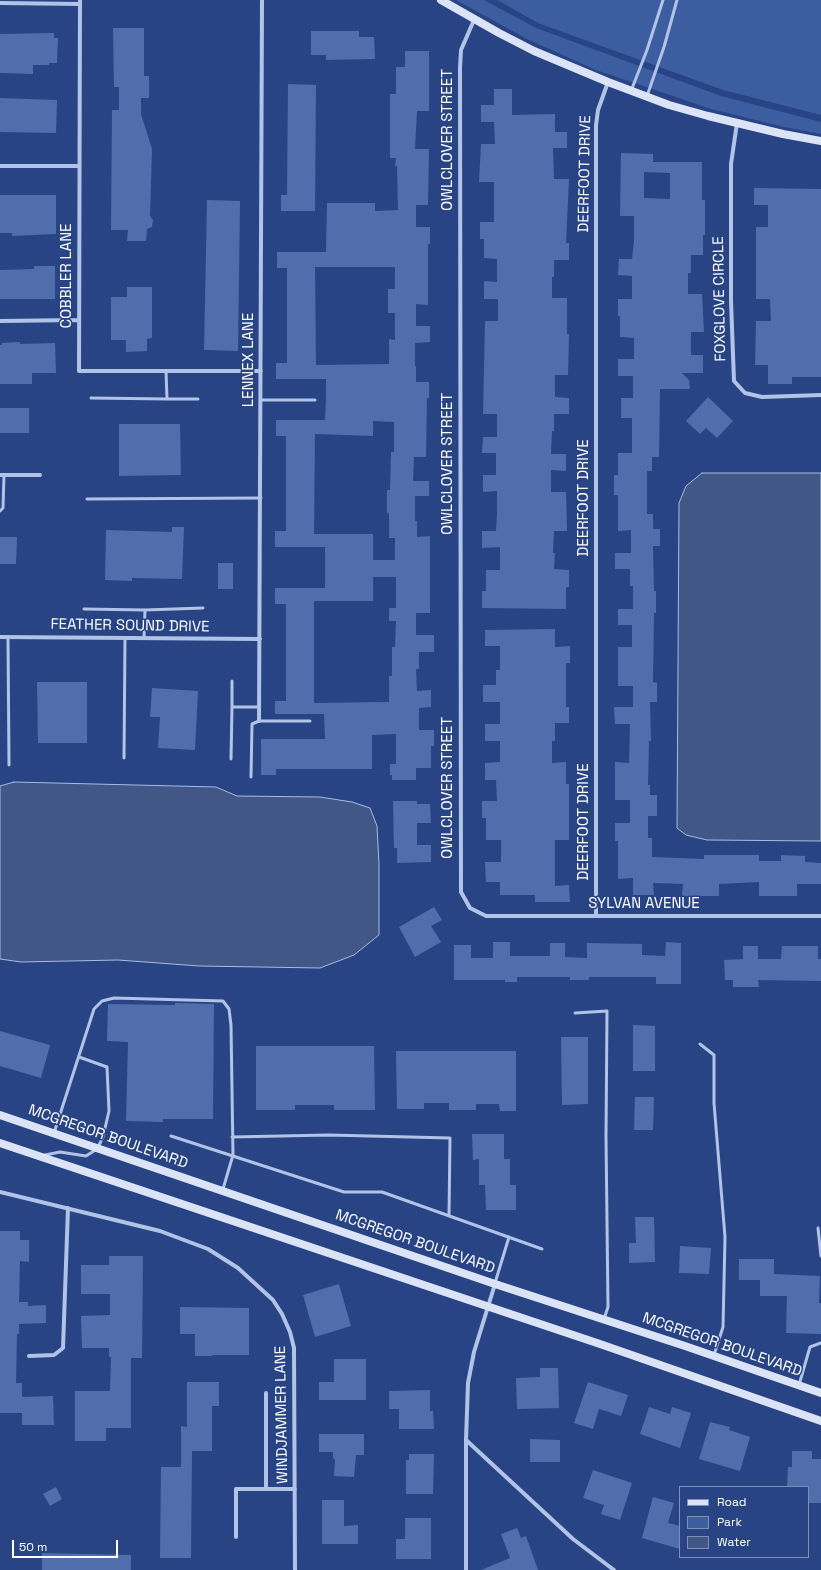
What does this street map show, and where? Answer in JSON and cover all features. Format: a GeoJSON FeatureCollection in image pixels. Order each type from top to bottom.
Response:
{"type":"FeatureCollection","features":[{"type":"Feature","properties":{"kind":"main road"},"geometry":{"type":"LineString","coordinates":[[441,0],[474,20],[534,51],[631,91],[708,116],[821,141]]}},
{"type":"Feature","properties":{"kind":"main road","name":"MCGREGOR BOULEVARD"},"geometry":{"type":"LineString","coordinates":[[0,1115],[495,1284],[821,1393]]}},
{"type":"Feature","properties":{"kind":"main road"},"geometry":{"type":"LineString","coordinates":[[0,1143],[487,1308],[607,1347],[821,1421]]}},
{"type":"Feature","properties":{"kind":"street","name":"LENNEX LANE"},"geometry":{"type":"LineString","coordinates":[[259,721],[262,0]]}},
{"type":"Feature","properties":{"kind":"street","name":"COBBLER LANE"},"geometry":{"type":"LineString","coordinates":[[80,2],[79,371],[261,371]]}},
{"type":"Feature","properties":{"kind":"street"},"geometry":{"type":"LineString","coordinates":[[0,3],[80,2]]}},
{"type":"Feature","properties":{"kind":"street","name":"OWLCLOVER STREET"},"geometry":{"type":"LineString","coordinates":[[470,908],[460,892],[460,68],[461,50],[474,20]]}},
{"type":"Feature","properties":{"kind":"street","name":"DEERFOOT DRIVE"},"geometry":{"type":"LineString","coordinates":[[596,916],[596,125],[598,110],[608,82]]}},
{"type":"Feature","properties":{"kind":"street","name":"FOXGLOVE CIRCLE"},"geometry":{"type":"LineString","coordinates":[[737,123],[731,164],[731,301],[734,381],[745,394],[762,397],[821,395]]}},
{"type":"Feature","properties":{"kind":"street"},"geometry":{"type":"LineString","coordinates":[[0,166],[79,166]]}},
{"type":"Feature","properties":{"kind":"street"},"geometry":{"type":"LineString","coordinates":[[0,321],[79,320]]}},
{"type":"Feature","properties":{"kind":"street"},"geometry":{"type":"LineString","coordinates":[[2,475],[40,475]]}},
{"type":"Feature","properties":{"kind":"street","name":"FEATHER SOUND DRIVE"},"geometry":{"type":"LineString","coordinates":[[0,637],[260,639]]}},
{"type":"Feature","properties":{"kind":"street","name":"SYLVAN AVENUE"},"geometry":{"type":"LineString","coordinates":[[470,908],[486,916],[821,916]]}},
{"type":"Feature","properties":{"kind":"street","name":"WINDJAMMER LANE"},"geometry":{"type":"LineString","coordinates":[[0,1192],[160,1231],[208,1249],[238,1268],[273,1300],[288,1326],[294,1348],[295,1570]]}},
{"type":"Feature","properties":{"kind":"street"},"geometry":{"type":"LineString","coordinates":[[29,1356],[54,1355],[63,1348],[68,1208]]}},
{"type":"Feature","properties":{"kind":"street"},"geometry":{"type":"LineString","coordinates":[[466,1570],[466,1440],[468,1383],[474,1352],[495,1284]]}},
{"type":"Feature","properties":{"kind":"street"},"geometry":{"type":"LineString","coordinates":[[266,1393],[266,1489]]}},
{"type":"Feature","properties":{"kind":"street"},"geometry":{"type":"LineString","coordinates":[[466,1440],[573,1539],[614,1570]]}},
{"type":"Feature","properties":{"kind":"street"},"geometry":{"type":"LineString","coordinates":[[236,1537],[236,1489],[295,1489]]}},
{"type":"Feature","properties":{"kind":"lane"},"geometry":{"type":"LineString","coordinates":[[631,91],[663,0]]}},
{"type":"Feature","properties":{"kind":"lane"},"geometry":{"type":"LineString","coordinates":[[647,96],[664,47],[677,0]]}},
{"type":"Feature","properties":{"kind":"lane"},"geometry":{"type":"LineString","coordinates":[[166,371],[167,399]]}},
{"type":"Feature","properties":{"kind":"lane"},"geometry":{"type":"LineString","coordinates":[[91,398],[198,399]]}},
{"type":"Feature","properties":{"kind":"lane"},"geometry":{"type":"LineString","coordinates":[[261,400],[315,400]]}},
{"type":"Feature","properties":{"kind":"lane"},"geometry":{"type":"LineString","coordinates":[[0,511],[3,508],[2,475]]}},
{"type":"Feature","properties":{"kind":"lane"},"geometry":{"type":"LineString","coordinates":[[87,499],[260,498]]}},
{"type":"Feature","properties":{"kind":"lane"},"geometry":{"type":"LineString","coordinates":[[84,609],[145,610],[203,608]]}},
{"type":"Feature","properties":{"kind":"lane"},"geometry":{"type":"LineString","coordinates":[[144,638],[145,610]]}},
{"type":"Feature","properties":{"kind":"lane"},"geometry":{"type":"LineString","coordinates":[[8,637],[9,765]]}},
{"type":"Feature","properties":{"kind":"lane"},"geometry":{"type":"LineString","coordinates":[[124,758],[126,638]]}},
{"type":"Feature","properties":{"kind":"lane"},"geometry":{"type":"LineString","coordinates":[[231,758],[232,681]]}},
{"type":"Feature","properties":{"kind":"lane"},"geometry":{"type":"LineString","coordinates":[[232,707],[260,707]]}},
{"type":"Feature","properties":{"kind":"lane"},"geometry":{"type":"LineString","coordinates":[[251,777],[252,724],[259,721],[310,721]]}},
{"type":"Feature","properties":{"kind":"lane"},"geometry":{"type":"LineString","coordinates":[[54,1134],[94,1009],[102,1000],[114,998],[223,1001],[229,1009],[231,1025],[233,1155],[222,1191]]}},
{"type":"Feature","properties":{"kind":"lane"},"geometry":{"type":"LineString","coordinates":[[575,1013],[606,1011],[608,1307],[603,1320]]}},
{"type":"Feature","properties":{"kind":"lane"},"geometry":{"type":"LineString","coordinates":[[700,1044],[714,1055],[714,1103],[725,1238],[723,1327],[714,1357]]}},
{"type":"Feature","properties":{"kind":"lane"},"geometry":{"type":"LineString","coordinates":[[39,1157],[60,1152],[86,1156],[97,1149],[103,1137],[108,1111],[107,1067],[79,1057]]}},
{"type":"Feature","properties":{"kind":"lane"},"geometry":{"type":"LineString","coordinates":[[232,1137],[329,1135],[450,1138],[449,1216]]}},
{"type":"Feature","properties":{"kind":"lane"},"geometry":{"type":"LineString","coordinates":[[171,1136],[344,1192],[382,1192],[542,1249]]}},
{"type":"Feature","properties":{"kind":"lane"},"geometry":{"type":"LineString","coordinates":[[818,1228],[821,1256]]}},
{"type":"Feature","properties":{"kind":"lane"},"geometry":{"type":"LineString","coordinates":[[495,1284],[509,1237]]}},
{"type":"Feature","properties":{"kind":"lane"},"geometry":{"type":"LineString","coordinates":[[799,1386],[810,1347],[821,1344]]}},
{"type":"Feature","properties":{"kind":"green space"},"geometry":{"type":"Polygon","coordinates":[[[456,0],[484,0],[536,28],[721,96],[821,122],[821,134],[784,127],[711,109],[596,70],[527,39],[456,0]]]}},
{"type":"Feature","properties":{"kind":"green space"},"geometry":{"type":"Polygon","coordinates":[[[497,0],[821,0],[821,115],[723,90],[538,23],[497,0]]]}},
{"type":"Feature","properties":{"kind":"water"},"geometry":{"type":"Polygon","coordinates":[[[702,473],[821,473],[821,841],[707,840],[686,835],[677,828],[679,503],[686,486],[702,473]]]}},
{"type":"Feature","properties":{"kind":"water"},"geometry":{"type":"Polygon","coordinates":[[[14,782],[216,787],[237,796],[320,797],[352,802],[370,808],[377,826],[379,864],[379,935],[354,955],[320,968],[199,966],[118,960],[21,962],[0,959],[0,786],[14,782]]]}},
{"type":"Feature","properties":{"kind":"building"},"geometry":{"type":"Polygon","coordinates":[[[113,28],[144,28],[144,76],[149,76],[149,98],[141,98],[141,114],[152,149],[150,216],[153,220],[152,227],[147,229],[146,241],[127,241],[128,230],[111,230],[112,110],[119,110],[119,87],[114,87],[113,28]]]}},
{"type":"Feature","properties":{"kind":"building"},"geometry":{"type":"Polygon","coordinates":[[[311,31],[359,31],[359,37],[374,37],[375,59],[326,60],[326,55],[311,55],[311,31]]]}},
{"type":"Feature","properties":{"kind":"building"},"geometry":{"type":"Polygon","coordinates":[[[54,33],[54,38],[58,38],[57,63],[49,63],[49,65],[33,65],[33,74],[0,73],[0,34],[54,33]]]}},
{"type":"Feature","properties":{"kind":"building"},"geometry":{"type":"Polygon","coordinates":[[[405,51],[429,51],[429,111],[417,111],[415,149],[429,149],[428,205],[416,205],[416,227],[430,227],[430,244],[428,244],[428,305],[416,304],[416,326],[430,326],[430,342],[415,343],[415,366],[416,382],[429,382],[429,398],[427,398],[426,457],[414,457],[413,481],[429,481],[429,496],[415,496],[415,521],[417,521],[417,537],[430,536],[430,613],[416,613],[416,635],[434,635],[434,652],[419,652],[419,669],[416,669],[417,691],[431,690],[431,707],[419,708],[419,730],[434,730],[434,746],[431,746],[431,768],[416,768],[416,780],[392,780],[392,775],[390,775],[390,764],[396,764],[396,734],[372,735],[372,769],[276,769],[276,775],[261,775],[261,739],[325,739],[324,714],[275,714],[275,701],[286,701],[286,604],[275,604],[275,588],[325,588],[325,547],[275,547],[275,531],[286,531],[286,436],[276,436],[276,420],[325,420],[326,399],[326,379],[276,379],[276,363],[287,363],[287,268],[277,268],[277,252],[326,252],[327,203],[375,203],[375,211],[398,210],[397,166],[395,166],[396,158],[390,158],[390,94],[396,94],[396,67],[405,67],[405,51]],[[315,267],[316,365],[389,364],[389,339],[395,340],[395,313],[388,313],[388,289],[395,289],[395,267],[315,267]],[[373,421],[373,436],[315,434],[314,534],[373,534],[373,560],[395,560],[395,538],[389,538],[389,513],[387,513],[387,490],[390,490],[391,452],[394,452],[394,422],[373,421]],[[373,577],[373,601],[314,601],[314,703],[389,702],[389,676],[392,676],[392,647],[395,647],[396,621],[389,621],[389,608],[396,608],[396,577],[373,577]]]}},
{"type":"Feature","properties":{"kind":"building"},"geometry":{"type":"Polygon","coordinates":[[[288,84],[316,85],[315,211],[281,211],[281,195],[287,195],[288,84]]]}},
{"type":"Feature","properties":{"kind":"building"},"geometry":{"type":"Polygon","coordinates":[[[494,89],[512,89],[512,115],[555,114],[555,132],[567,132],[567,148],[553,148],[554,179],[569,179],[566,243],[569,243],[569,260],[554,260],[552,298],[567,298],[567,334],[569,334],[568,375],[555,375],[555,397],[569,398],[569,414],[554,414],[554,431],[552,431],[551,454],[566,454],[566,471],[551,470],[551,492],[566,492],[567,531],[554,531],[553,553],[555,553],[554,569],[569,570],[569,587],[566,587],[566,609],[482,608],[482,591],[486,591],[486,570],[500,570],[500,547],[482,548],[482,531],[496,531],[497,514],[497,491],[483,492],[483,475],[496,475],[496,453],[482,453],[483,437],[497,437],[497,414],[483,414],[485,321],[498,321],[498,299],[484,299],[484,281],[497,282],[497,259],[484,258],[484,239],[480,239],[480,222],[494,222],[494,182],[479,182],[481,144],[495,144],[494,122],[481,122],[481,105],[494,105],[494,89]]]}},
{"type":"Feature","properties":{"kind":"building"},"geometry":{"type":"Polygon","coordinates":[[[0,98],[57,100],[56,133],[0,132],[0,98]]]}},
{"type":"Feature","properties":{"kind":"building"},"geometry":{"type":"Polygon","coordinates":[[[621,153],[653,154],[653,162],[702,162],[702,200],[705,200],[705,235],[703,235],[703,255],[691,255],[691,273],[688,273],[688,294],[702,294],[704,332],[691,332],[691,355],[703,355],[703,373],[682,373],[689,380],[690,389],[660,389],[659,457],[652,457],[652,471],[647,471],[647,514],[653,514],[653,529],[660,529],[660,546],[653,546],[656,613],[654,613],[653,682],[657,683],[657,702],[650,702],[651,741],[649,741],[648,785],[650,785],[650,795],[657,795],[657,816],[648,816],[648,838],[652,838],[652,857],[704,859],[704,855],[759,855],[759,861],[781,861],[781,855],[805,856],[805,862],[821,863],[821,884],[797,884],[797,896],[759,896],[759,882],[719,884],[719,896],[682,896],[683,884],[653,883],[654,895],[633,895],[633,878],[618,879],[618,841],[615,841],[615,823],[630,823],[630,800],[615,800],[615,762],[629,763],[630,724],[615,724],[614,707],[633,707],[633,686],[618,686],[618,647],[632,647],[632,625],[618,625],[618,609],[633,609],[633,586],[630,586],[630,569],[615,569],[615,553],[631,553],[631,530],[618,531],[618,495],[614,495],[614,475],[618,475],[618,453],[632,453],[632,418],[621,418],[621,398],[633,398],[633,376],[618,376],[618,359],[634,359],[634,338],[620,337],[620,316],[618,316],[618,299],[632,299],[632,276],[618,275],[619,259],[632,259],[634,216],[620,216],[621,153]],[[644,172],[644,198],[670,199],[670,173],[644,172]]]}},
{"type":"Feature","properties":{"kind":"building"},"geometry":{"type":"Polygon","coordinates":[[[754,188],[821,189],[821,377],[792,377],[792,384],[768,384],[768,365],[755,365],[756,321],[771,321],[770,299],[756,299],[756,227],[768,227],[768,205],[754,205],[754,188]]]}},
{"type":"Feature","properties":{"kind":"building"},"geometry":{"type":"Polygon","coordinates":[[[0,195],[56,195],[56,234],[12,236],[12,233],[0,233],[0,195]]]}},
{"type":"Feature","properties":{"kind":"building"},"geometry":{"type":"Polygon","coordinates":[[[207,200],[240,201],[238,351],[204,350],[207,200]]]}},
{"type":"Feature","properties":{"kind":"building"},"geometry":{"type":"Polygon","coordinates":[[[34,266],[55,266],[55,299],[0,299],[0,270],[34,269],[34,266]]]}},
{"type":"Feature","properties":{"kind":"building"},"geometry":{"type":"Polygon","coordinates":[[[127,287],[152,287],[152,338],[147,339],[147,351],[126,352],[126,340],[111,340],[111,297],[127,297],[127,287]]]}},
{"type":"Feature","properties":{"kind":"building"},"geometry":{"type":"Polygon","coordinates":[[[20,342],[20,344],[55,343],[56,373],[32,373],[32,384],[0,384],[0,345],[2,345],[2,343],[20,342]]]}},
{"type":"Feature","properties":{"kind":"building"},"geometry":{"type":"Polygon","coordinates":[[[708,397],[733,421],[717,438],[706,428],[700,434],[686,421],[708,397]]]}},
{"type":"Feature","properties":{"kind":"building"},"geometry":{"type":"Polygon","coordinates":[[[0,408],[29,408],[29,433],[0,433],[0,408]]]}},
{"type":"Feature","properties":{"kind":"building"},"geometry":{"type":"Polygon","coordinates":[[[119,424],[180,424],[181,475],[119,476],[119,424]]]}},
{"type":"Feature","properties":{"kind":"building"},"geometry":{"type":"Polygon","coordinates":[[[172,527],[184,527],[182,579],[132,578],[132,581],[105,580],[106,530],[172,532],[172,527]]]}},
{"type":"Feature","properties":{"kind":"building"},"geometry":{"type":"Polygon","coordinates":[[[0,537],[17,537],[16,564],[0,564],[0,537]]]}},
{"type":"Feature","properties":{"kind":"building"},"geometry":{"type":"Polygon","coordinates":[[[218,563],[233,563],[233,589],[218,589],[218,563]]]}},
{"type":"Feature","properties":{"kind":"building"},"geometry":{"type":"Polygon","coordinates":[[[555,629],[555,647],[570,646],[570,663],[566,663],[566,707],[569,707],[569,723],[555,723],[555,741],[552,741],[552,763],[566,762],[566,784],[569,784],[569,840],[555,840],[555,886],[569,885],[570,902],[535,902],[535,895],[500,895],[500,882],[486,882],[485,862],[501,862],[501,840],[486,840],[486,818],[482,818],[482,801],[497,801],[496,780],[485,780],[485,763],[500,762],[500,741],[485,741],[485,724],[500,724],[500,702],[483,702],[483,685],[496,685],[496,670],[500,670],[500,646],[485,646],[485,630],[555,629]]]}},
{"type":"Feature","properties":{"kind":"building"},"geometry":{"type":"Polygon","coordinates":[[[37,682],[87,682],[87,743],[38,743],[37,682]]]}},
{"type":"Feature","properties":{"kind":"building"},"geometry":{"type":"Polygon","coordinates":[[[152,688],[198,691],[195,750],[158,748],[160,717],[150,717],[152,688]]]}},
{"type":"Feature","properties":{"kind":"building"},"geometry":{"type":"Polygon","coordinates":[[[393,801],[417,801],[417,804],[430,804],[431,823],[417,823],[417,845],[431,845],[431,862],[397,863],[397,848],[394,848],[393,801]]]}},
{"type":"Feature","properties":{"kind":"building"},"geometry":{"type":"Polygon","coordinates":[[[434,907],[442,920],[431,926],[441,942],[415,957],[399,927],[434,907]]]}},
{"type":"Feature","properties":{"kind":"building"},"geometry":{"type":"Polygon","coordinates":[[[493,942],[510,942],[510,956],[550,956],[550,943],[565,943],[565,957],[587,958],[587,943],[642,944],[642,955],[665,956],[666,942],[681,943],[681,984],[656,984],[656,977],[589,977],[589,980],[570,980],[570,977],[517,977],[517,982],[505,982],[505,980],[454,980],[454,945],[471,945],[471,958],[493,958],[493,942]]]}},
{"type":"Feature","properties":{"kind":"building"},"geometry":{"type":"Polygon","coordinates":[[[743,946],[758,946],[758,959],[781,959],[782,946],[818,946],[818,959],[821,959],[821,981],[758,980],[759,987],[733,987],[733,980],[725,980],[724,960],[743,959],[743,946]]]}},
{"type":"Feature","properties":{"kind":"building"},"geometry":{"type":"Polygon","coordinates":[[[175,1003],[214,1004],[213,1119],[163,1119],[163,1122],[126,1121],[128,1042],[107,1041],[108,1004],[175,1005],[175,1003]]]}},
{"type":"Feature","properties":{"kind":"building"},"geometry":{"type":"Polygon","coordinates":[[[633,1025],[655,1026],[655,1071],[633,1071],[633,1025]]]}},
{"type":"Feature","properties":{"kind":"building"},"geometry":{"type":"Polygon","coordinates":[[[0,1031],[50,1045],[41,1078],[0,1066],[0,1031]]]}},
{"type":"Feature","properties":{"kind":"building"},"geometry":{"type":"Polygon","coordinates":[[[561,1037],[588,1037],[588,1104],[562,1105],[561,1037]]]}},
{"type":"Feature","properties":{"kind":"building"},"geometry":{"type":"Polygon","coordinates":[[[256,1046],[374,1046],[375,1110],[334,1110],[334,1105],[295,1105],[295,1110],[256,1110],[256,1046]]]}},
{"type":"Feature","properties":{"kind":"building"},"geometry":{"type":"Polygon","coordinates":[[[396,1051],[516,1051],[516,1111],[500,1111],[499,1104],[476,1104],[476,1110],[449,1110],[449,1103],[424,1103],[424,1109],[397,1109],[396,1051]]]}},
{"type":"Feature","properties":{"kind":"building"},"geometry":{"type":"Polygon","coordinates":[[[635,1097],[654,1097],[653,1130],[634,1130],[635,1097]]]}},
{"type":"Feature","properties":{"kind":"building"},"geometry":{"type":"Polygon","coordinates":[[[472,1134],[504,1134],[504,1159],[510,1159],[510,1185],[516,1185],[516,1210],[486,1210],[485,1185],[479,1185],[479,1159],[473,1160],[472,1134]]]}},
{"type":"Feature","properties":{"kind":"building"},"geometry":{"type":"Polygon","coordinates":[[[635,1217],[654,1217],[655,1262],[629,1263],[629,1243],[636,1243],[635,1217]]]}},
{"type":"Feature","properties":{"kind":"building"},"geometry":{"type":"Polygon","coordinates":[[[0,1231],[20,1231],[20,1240],[29,1240],[29,1262],[20,1261],[19,1302],[28,1302],[28,1306],[46,1305],[46,1323],[19,1324],[19,1334],[17,1334],[16,1383],[22,1383],[22,1397],[53,1396],[54,1425],[22,1425],[22,1413],[0,1413],[0,1231]]]}},
{"type":"Feature","properties":{"kind":"building"},"geometry":{"type":"Polygon","coordinates":[[[680,1246],[711,1248],[709,1274],[679,1273],[680,1246]]]}},
{"type":"Feature","properties":{"kind":"building"},"geometry":{"type":"Polygon","coordinates":[[[109,1256],[143,1256],[142,1358],[131,1358],[131,1428],[106,1428],[106,1441],[75,1441],[75,1391],[110,1391],[111,1357],[109,1357],[109,1348],[82,1348],[81,1316],[110,1315],[110,1294],[81,1294],[81,1265],[109,1265],[109,1256]]]}},
{"type":"Feature","properties":{"kind":"building"},"geometry":{"type":"Polygon","coordinates":[[[739,1259],[774,1259],[774,1274],[820,1276],[819,1303],[821,1303],[821,1334],[786,1333],[787,1296],[760,1296],[760,1280],[739,1280],[739,1259]]]}},
{"type":"Feature","properties":{"kind":"building"},"geometry":{"type":"Polygon","coordinates":[[[339,1284],[351,1326],[315,1337],[303,1295],[339,1284]]]}},
{"type":"Feature","properties":{"kind":"building"},"geometry":{"type":"Polygon","coordinates":[[[180,1307],[249,1308],[249,1355],[195,1356],[195,1334],[180,1334],[180,1307]]]}},
{"type":"Feature","properties":{"kind":"building"},"geometry":{"type":"Polygon","coordinates":[[[334,1359],[366,1359],[366,1400],[319,1400],[319,1382],[334,1382],[334,1359]]]}},
{"type":"Feature","properties":{"kind":"building"},"geometry":{"type":"Polygon","coordinates":[[[540,1368],[558,1368],[559,1408],[517,1409],[516,1378],[540,1377],[540,1368]]]}},
{"type":"Feature","properties":{"kind":"building"},"geometry":{"type":"Polygon","coordinates":[[[187,1382],[219,1382],[219,1406],[212,1406],[212,1451],[192,1451],[191,1558],[160,1558],[161,1467],[181,1467],[181,1426],[187,1427],[187,1382]]]}},
{"type":"Feature","properties":{"kind":"building"},"geometry":{"type":"Polygon","coordinates":[[[588,1382],[628,1395],[621,1416],[599,1409],[593,1429],[574,1423],[588,1382]]]}},
{"type":"Feature","properties":{"kind":"building"},"geometry":{"type":"Polygon","coordinates":[[[430,1390],[430,1411],[433,1411],[434,1429],[399,1429],[399,1409],[389,1409],[389,1391],[430,1390]]]}},
{"type":"Feature","properties":{"kind":"building"},"geometry":{"type":"Polygon","coordinates":[[[649,1407],[670,1414],[672,1407],[691,1413],[680,1448],[640,1434],[649,1407]]]}},
{"type":"Feature","properties":{"kind":"building"},"geometry":{"type":"Polygon","coordinates":[[[710,1422],[730,1427],[729,1430],[750,1437],[740,1471],[699,1459],[710,1422]]]}},
{"type":"Feature","properties":{"kind":"building"},"geometry":{"type":"Polygon","coordinates":[[[319,1434],[364,1434],[364,1455],[356,1455],[354,1477],[334,1476],[335,1459],[333,1459],[333,1452],[319,1452],[319,1434]]]}},
{"type":"Feature","properties":{"kind":"building"},"geometry":{"type":"Polygon","coordinates":[[[530,1439],[560,1440],[560,1462],[530,1462],[530,1439]]]}},
{"type":"Feature","properties":{"kind":"building"},"geometry":{"type":"Polygon","coordinates":[[[792,1451],[812,1451],[812,1459],[821,1459],[821,1503],[809,1503],[809,1486],[787,1486],[788,1467],[792,1467],[792,1451]]]}},
{"type":"Feature","properties":{"kind":"building"},"geometry":{"type":"Polygon","coordinates":[[[409,1454],[434,1454],[433,1494],[406,1494],[406,1460],[409,1460],[409,1454]]]}},
{"type":"Feature","properties":{"kind":"building"},"geometry":{"type":"Polygon","coordinates":[[[593,1470],[632,1483],[620,1520],[601,1514],[604,1505],[583,1498],[593,1470]]]}},
{"type":"Feature","properties":{"kind":"building"},"geometry":{"type":"Polygon","coordinates":[[[56,1487],[62,1499],[50,1506],[43,1494],[56,1487]]]}},
{"type":"Feature","properties":{"kind":"building"},"geometry":{"type":"Polygon","coordinates":[[[653,1497],[674,1503],[668,1523],[679,1526],[679,1549],[642,1538],[653,1497]]]}},
{"type":"Feature","properties":{"kind":"building"},"geometry":{"type":"Polygon","coordinates":[[[322,1500],[344,1500],[344,1526],[358,1525],[358,1544],[322,1544],[322,1500]]]}},
{"type":"Feature","properties":{"kind":"building"},"geometry":{"type":"Polygon","coordinates":[[[405,1518],[431,1518],[431,1559],[396,1559],[396,1539],[405,1539],[405,1518]]]}},
{"type":"Feature","properties":{"kind":"building"},"geometry":{"type":"Polygon","coordinates":[[[517,1528],[521,1538],[526,1536],[538,1570],[481,1570],[510,1558],[501,1534],[517,1528]]]}},
{"type":"Feature","properties":{"kind":"building"},"geometry":{"type":"Polygon","coordinates":[[[42,1553],[131,1555],[131,1570],[42,1570],[42,1553]]]}}]}
